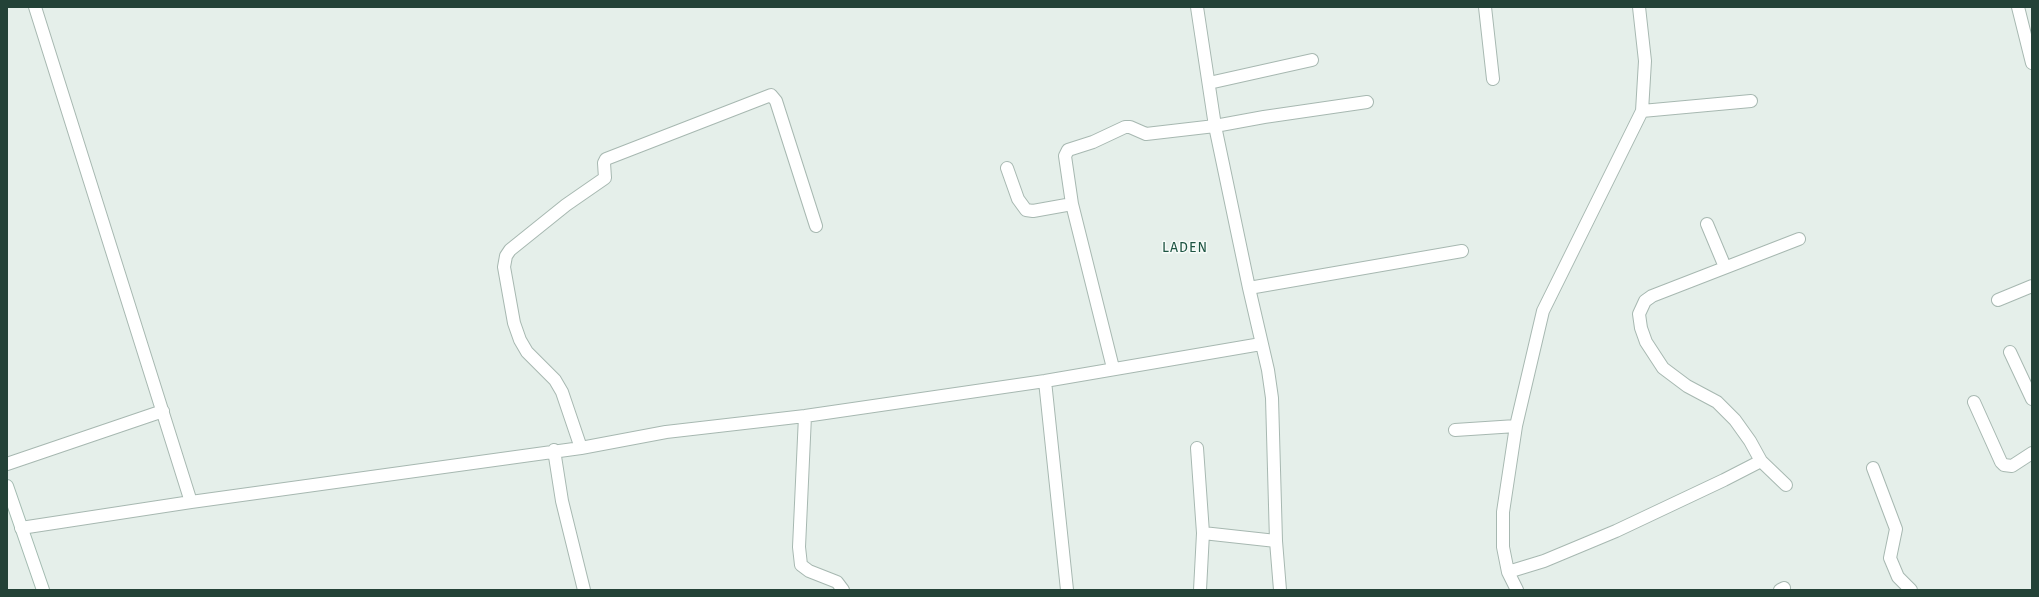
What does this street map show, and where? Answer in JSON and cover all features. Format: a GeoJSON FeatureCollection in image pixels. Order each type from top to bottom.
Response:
{"type":"FeatureCollection","features":[{"type":"Feature","properties":{"kind":"street"},"geometry":{"type":"LineString","coordinates":[[35,7],[191,502]]}},
{"type":"Feature","properties":{"kind":"street"},"geometry":{"type":"LineString","coordinates":[[1197,7],[1216,126],[1249,288],[1268,370],[1272,398],[1276,541],[1280,590]]}},
{"type":"Feature","properties":{"kind":"street"},"geometry":{"type":"LineString","coordinates":[[1485,7],[1493,79]]}},
{"type":"Feature","properties":{"kind":"street"},"geometry":{"type":"LineString","coordinates":[[1517,590],[1508,572],[1503,547],[1503,512],[1516,426],[1543,312],[1642,111],[1645,61],[1639,7]]}},
{"type":"Feature","properties":{"kind":"street"},"geometry":{"type":"LineString","coordinates":[[2018,7],[2032,63]]}},
{"type":"Feature","properties":{"kind":"street"},"geometry":{"type":"LineString","coordinates":[[1209,83],[1312,60]]}},
{"type":"Feature","properties":{"kind":"street"},"geometry":{"type":"LineString","coordinates":[[582,448],[562,392],[555,380],[527,352],[520,340],[514,323],[504,267],[506,256],[510,250],[566,205],[605,178],[604,163],[606,159],[771,95],[776,101],[816,226]]}},
{"type":"Feature","properties":{"kind":"street"},"geometry":{"type":"LineString","coordinates":[[1642,111],[1751,101]]}},
{"type":"Feature","properties":{"kind":"street"},"geometry":{"type":"LineString","coordinates":[[1113,368],[1072,204],[1065,156],[1070,148],[1093,142],[1125,127],[1130,127],[1146,134],[1216,126],[1264,117],[1367,102]]}},
{"type":"Feature","properties":{"kind":"street"},"geometry":{"type":"LineString","coordinates":[[1007,168],[1018,200],[1026,210],[1033,211],[1072,204]]}},
{"type":"Feature","properties":{"kind":"street"},"geometry":{"type":"LineString","coordinates":[[1707,224],[1725,267]]}},
{"type":"Feature","properties":{"kind":"street"},"geometry":{"type":"LineString","coordinates":[[1786,485],[1761,461],[1750,441],[1735,420],[1717,402],[1687,386],[1663,368],[1653,355],[1641,328],[1639,314],[1648,298],[1799,239]]}},
{"type":"Feature","properties":{"kind":"street"},"geometry":{"type":"LineString","coordinates":[[1249,288],[1462,251]]}},
{"type":"Feature","properties":{"kind":"street"},"geometry":{"type":"LineString","coordinates":[[1998,300],[2032,286]]}},
{"type":"Feature","properties":{"kind":"street"},"geometry":{"type":"LineString","coordinates":[[21,528],[554,450],[582,448],[666,432],[805,416],[1045,381],[1113,368],[1261,344]]}},
{"type":"Feature","properties":{"kind":"street"},"geometry":{"type":"LineString","coordinates":[[2010,352],[2032,399]]}},
{"type":"Feature","properties":{"kind":"street"},"geometry":{"type":"LineString","coordinates":[[1045,381],[1067,590]]}},
{"type":"Feature","properties":{"kind":"street"},"geometry":{"type":"LineString","coordinates":[[1974,402],[2001,462],[2004,465],[2012,466],[2032,453]]}},
{"type":"Feature","properties":{"kind":"street"},"geometry":{"type":"LineString","coordinates":[[7,464],[163,411]]}},
{"type":"Feature","properties":{"kind":"street"},"geometry":{"type":"LineString","coordinates":[[805,416],[799,547],[801,565],[809,571],[837,582],[843,590]]}},
{"type":"Feature","properties":{"kind":"street"},"geometry":{"type":"LineString","coordinates":[[1455,430],[1516,426]]}},
{"type":"Feature","properties":{"kind":"street"},"geometry":{"type":"LineString","coordinates":[[1197,448],[1203,533],[1200,590]]}},
{"type":"Feature","properties":{"kind":"street"},"geometry":{"type":"LineString","coordinates":[[554,450],[562,502],[584,590]]}},
{"type":"Feature","properties":{"kind":"street"},"geometry":{"type":"LineString","coordinates":[[1508,572],[1544,561],[1616,531],[1761,461]]}},
{"type":"Feature","properties":{"kind":"street"},"geometry":{"type":"LineString","coordinates":[[1873,468],[1896,529],[1890,558],[1898,577],[1910,590]]}},
{"type":"Feature","properties":{"kind":"street"},"geometry":{"type":"LineString","coordinates":[[7,486],[43,590]]}},
{"type":"Feature","properties":{"kind":"street"},"geometry":{"type":"LineString","coordinates":[[1203,533],[1276,541]]}},
{"type":"Feature","properties":{"kind":"district","name":"LADEN"},"geometry":{"type":"Point","coordinates":[1185,248]}}]}
